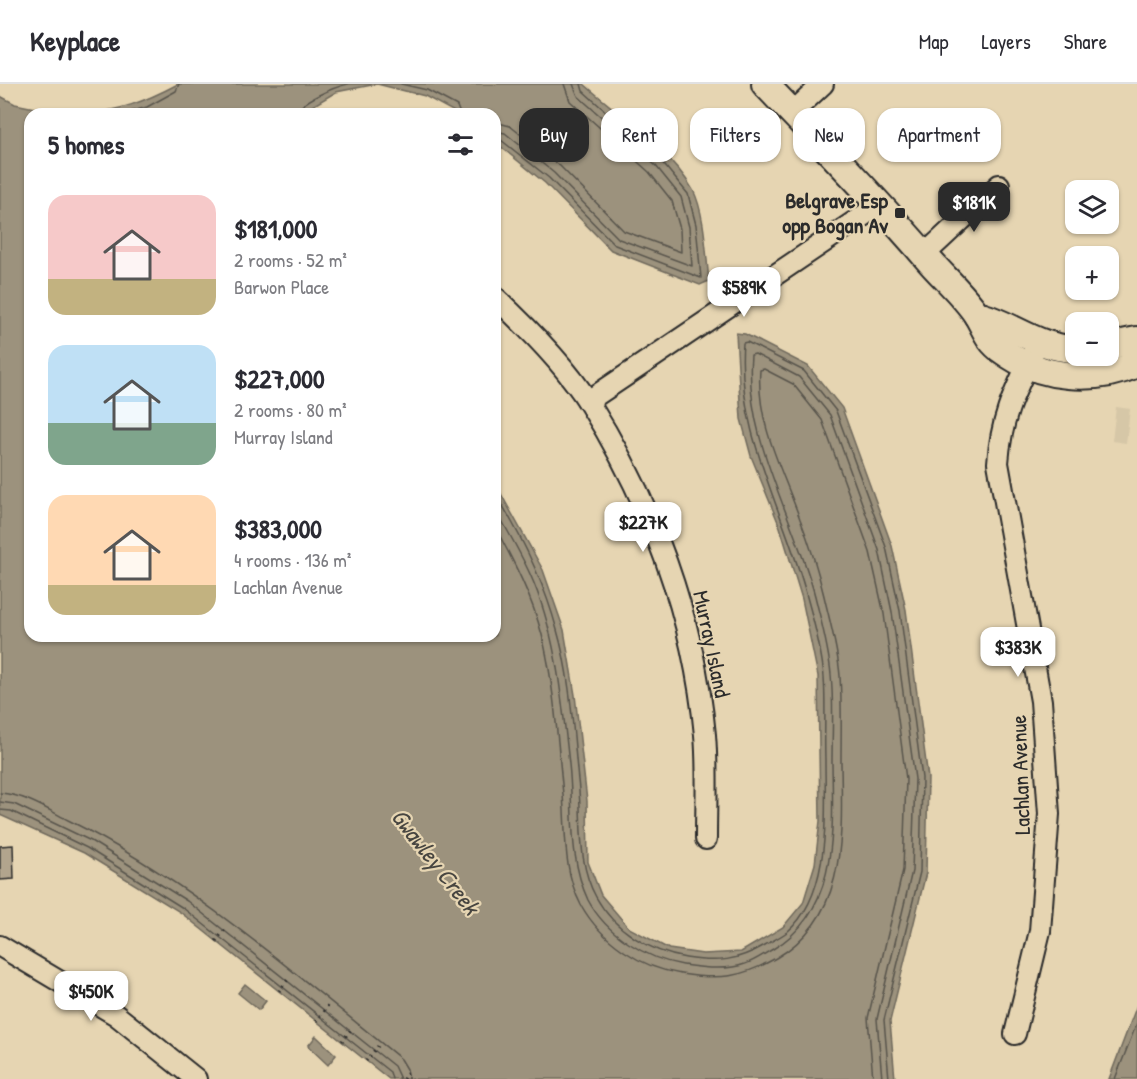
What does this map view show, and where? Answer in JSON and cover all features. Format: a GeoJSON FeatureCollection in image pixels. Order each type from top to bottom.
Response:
{"type":"FeatureCollection","features":[{"type":"Feature","properties":{"kind":"street"},"geometry":{"type":"LineString","coordinates":[[765,84],[879,204],[976,315],[987,339],[1004,352],[1027,365],[1058,374],[1091,376],[1110,373],[1137,364]]}},
{"type":"Feature","properties":{"kind":"street"},"geometry":{"type":"LineString","coordinates":[[792,113],[823,84]]}},
{"type":"Feature","properties":{"kind":"street"},"geometry":{"type":"LineString","coordinates":[[924,255],[999,185]]}},
{"type":"Feature","properties":{"kind":"street"},"geometry":{"type":"LineString","coordinates":[[588,401],[879,204]]}},
{"type":"Feature","properties":{"kind":"street","name":"Murray Island"},"geometry":{"type":"LineString","coordinates":[[501,303],[588,401],[634,485],[669,566],[691,644],[705,736],[706,839]]}},
{"type":"Feature","properties":{"kind":"street"},"geometry":{"type":"LineString","coordinates":[[976,315],[997,320],[1038,342],[1065,347]]}},
{"type":"Feature","properties":{"kind":"street"},"geometry":{"type":"LineString","coordinates":[[1119,344],[1137,340]]}},
{"type":"Feature","properties":{"kind":"street","name":"Lachlan Avenue"},"geometry":{"type":"LineString","coordinates":[[1015,1034],[1040,931],[1049,814],[1041,701],[998,463],[1000,431],[1038,342]]}},
{"type":"Feature","properties":{"kind":"street"},"geometry":{"type":"LineString","coordinates":[[0,946],[116,1015],[196,1079]]}},
{"type":"Feature","properties":{"kind":"path"},"geometry":{"type":"LineString","coordinates":[[216,941],[227,927]]}},
{"type":"Feature","properties":{"kind":"path"},"geometry":{"type":"LineString","coordinates":[[279,991],[289,978]]}},
{"type":"Feature","properties":{"kind":"path"},"geometry":{"type":"LineString","coordinates":[[316,1021],[329,1004]]}},
{"type":"Feature","properties":{"kind":"path"},"geometry":{"type":"LineString","coordinates":[[342,1041],[353,1027]]}},
{"type":"Feature","properties":{"kind":"path"},"geometry":{"type":"LineString","coordinates":[[366,1061],[378,1046]]}},
{"type":"Feature","properties":{"kind":"path"},"geometry":{"type":"LineString","coordinates":[[403,1079],[408,1071]]}},
{"type":"Feature","properties":{"kind":"shaded area"},"geometry":{"type":"Polygon","coordinates":[[[1116,407],[1130,409],[1126,443],[1112,441],[1116,407]]]}},
{"type":"Feature","properties":{"kind":"water"},"geometry":{"type":"Polygon","coordinates":[[[178,84],[377,84],[336,92],[309,108],[120,108],[154,96],[178,84]]]}},
{"type":"Feature","properties":{"kind":"water"},"geometry":{"type":"Polygon","coordinates":[[[377,84],[584,84],[613,108],[601,108],[601,162],[672,162],[693,190],[703,222],[709,281],[700,285],[611,250],[545,183],[519,162],[589,162],[589,108],[519,108],[519,162],[501,147],[501,108],[447,108],[425,96],[377,84]]]}},
{"type":"Feature","properties":{"kind":"water","name":"Gwawley Creek"},"geometry":{"type":"Polygon","coordinates":[[[0,96],[15,104],[35,108],[24,108],[24,642],[501,642],[501,494],[543,570],[564,630],[575,695],[587,801],[588,862],[601,895],[629,928],[669,949],[703,954],[741,952],[783,927],[803,903],[815,864],[820,821],[818,676],[802,599],[780,527],[751,456],[741,419],[736,333],[745,334],[808,366],[842,408],[892,546],[906,610],[928,778],[926,873],[890,1021],[895,1079],[389,1079],[180,912],[84,853],[0,815],[0,96]]]}},
{"type":"Feature","properties":{"kind":"water"},"geometry":{"type":"Polygon","coordinates":[[[245,984],[266,1001],[259,1010],[238,993],[245,984]]]}},
{"type":"Feature","properties":{"kind":"water"},"geometry":{"type":"Polygon","coordinates":[[[1137,1005],[1137,1079],[1109,1079],[1137,1005]]]}},
{"type":"Feature","properties":{"kind":"water"},"geometry":{"type":"Polygon","coordinates":[[[316,1036],[336,1055],[328,1065],[308,1046],[316,1036]]]}},
{"type":"Feature","properties":{"kind":"building"},"geometry":{"type":"Polygon","coordinates":[[[13,845],[14,879],[0,880],[0,846],[13,845]]]}},
{"type":"Feature","properties":{"kind":"place","name":"Belgrave Esp opp Bogan Av"},"geometry":{"type":"Point","coordinates":[900,213]}}]}
